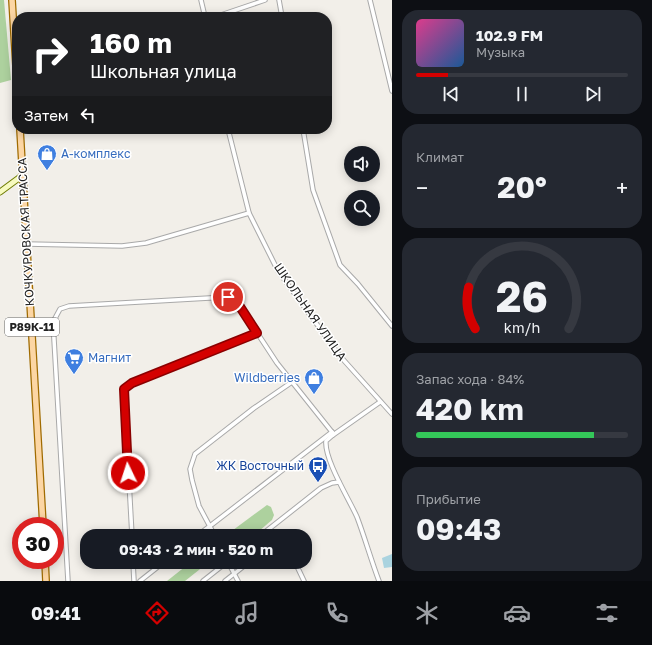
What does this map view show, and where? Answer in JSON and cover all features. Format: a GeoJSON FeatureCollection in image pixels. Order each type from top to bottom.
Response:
{"type":"FeatureCollection","features":[{"type":"Feature","properties":{"kind":"main road"},"geometry":{"type":"LineString","coordinates":[[12,0],[13,12]]}},
{"type":"Feature","properties":{"kind":"main road","name":"КОЧКУРОВСКАЯ ТРАССА"},"geometry":{"type":"LineString","coordinates":[[20,134],[42,517]]}},
{"type":"Feature","properties":{"kind":"main road"},"geometry":{"type":"LineString","coordinates":[[45,569],[46,581]]}},
{"type":"Feature","properties":{"kind":"street"},"geometry":{"type":"LineString","coordinates":[[201,0],[204,12]]}},
{"type":"Feature","properties":{"kind":"street"},"geometry":{"type":"LineString","coordinates":[[230,12],[265,0]]}},
{"type":"Feature","properties":{"kind":"street"},"geometry":{"type":"LineString","coordinates":[[279,0],[281,12]]}},
{"type":"Feature","properties":{"kind":"street"},"geometry":{"type":"LineString","coordinates":[[370,0],[392,92]]}},
{"type":"Feature","properties":{"kind":"street","name":"ШКОЛЬНАЯ УЛИЦА"},"geometry":{"type":"LineString","coordinates":[[229,134],[250,213],[278,270],[340,356],[380,402],[391,412]]}},
{"type":"Feature","properties":{"kind":"street"},"geometry":{"type":"LineString","coordinates":[[303,134],[313,190],[340,265],[358,284],[392,326]]}},
{"type":"Feature","properties":{"kind":"street"},"geometry":{"type":"LineString","coordinates":[[0,192],[23,175]]}},
{"type":"Feature","properties":{"kind":"street"},"geometry":{"type":"LineString","coordinates":[[27,244],[122,246],[146,243],[250,213]]}},
{"type":"Feature","properties":{"kind":"street"},"geometry":{"type":"LineString","coordinates":[[68,581],[53,322],[60,309],[69,306],[228,297],[235,299],[292,382],[333,434]]}},
{"type":"Feature","properties":{"kind":"street"},"geometry":{"type":"LineString","coordinates":[[132,529],[124,389],[132,383],[257,333]]}},
{"type":"Feature","properties":{"kind":"street"},"geometry":{"type":"LineString","coordinates":[[212,529],[199,506],[190,469],[195,454],[254,408],[292,382]]}},
{"type":"Feature","properties":{"kind":"street"},"geometry":{"type":"LineString","coordinates":[[206,529],[333,434],[380,402]]}},
{"type":"Feature","properties":{"kind":"street"},"geometry":{"type":"LineString","coordinates":[[333,434],[326,441],[325,450],[357,518],[379,581]]}},
{"type":"Feature","properties":{"kind":"street"},"geometry":{"type":"LineString","coordinates":[[269,529],[321,488],[332,483],[339,482]]}},
{"type":"Feature","properties":{"kind":"street"},"geometry":{"type":"LineString","coordinates":[[133,569],[134,581]]}},
{"type":"Feature","properties":{"kind":"street"},"geometry":{"type":"LineString","coordinates":[[140,581],[155,569]]}},
{"type":"Feature","properties":{"kind":"street"},"geometry":{"type":"LineString","coordinates":[[203,581],[219,569]]}},
{"type":"Feature","properties":{"kind":"street"},"geometry":{"type":"LineString","coordinates":[[232,569],[238,581]]}},
{"type":"Feature","properties":{"kind":"street"},"geometry":{"type":"LineString","coordinates":[[225,581],[240,569]]}},
{"type":"Feature","properties":{"kind":"street"},"geometry":{"type":"LineString","coordinates":[[298,569],[304,581]]}},
{"type":"Feature","properties":{"kind":"green space"},"geometry":{"type":"Polygon","coordinates":[[[0,0],[4,0],[11,80],[0,83],[0,0]]]}},
{"type":"Feature","properties":{"kind":"green space"},"geometry":{"type":"Polygon","coordinates":[[[267,505],[271,507],[274,515],[272,520],[261,529],[234,529],[267,505]]]}},
{"type":"Feature","properties":{"kind":"green space"},"geometry":{"type":"Polygon","coordinates":[[[182,569],[200,569],[185,581],[167,581],[182,569]]]}},
{"type":"Feature","properties":{"kind":"water"},"geometry":{"type":"Polygon","coordinates":[[[392,554],[392,567],[384,568],[382,558],[392,554]]]}},
{"type":"Feature","properties":{"kind":"place","name":"А-комплекс"},"geometry":{"type":"Point","coordinates":[47,171]}},
{"type":"Feature","properties":{"kind":"place","name":"Магнит"},"geometry":{"type":"Point","coordinates":[74,375]}},
{"type":"Feature","properties":{"kind":"place","name":"Wildberries"},"geometry":{"type":"Point","coordinates":[314,395]}},
{"type":"Feature","properties":{"kind":"place","name":"ЖК Восточный"},"geometry":{"type":"Point","coordinates":[318,483]}},
{"type":"Feature","properties":{"kind":"route"},"geometry":{"type":"LineString","coordinates":[[128,473],[124,389],[132,383],[163,372],[257,333],[235,299],[228,297]]}}]}
